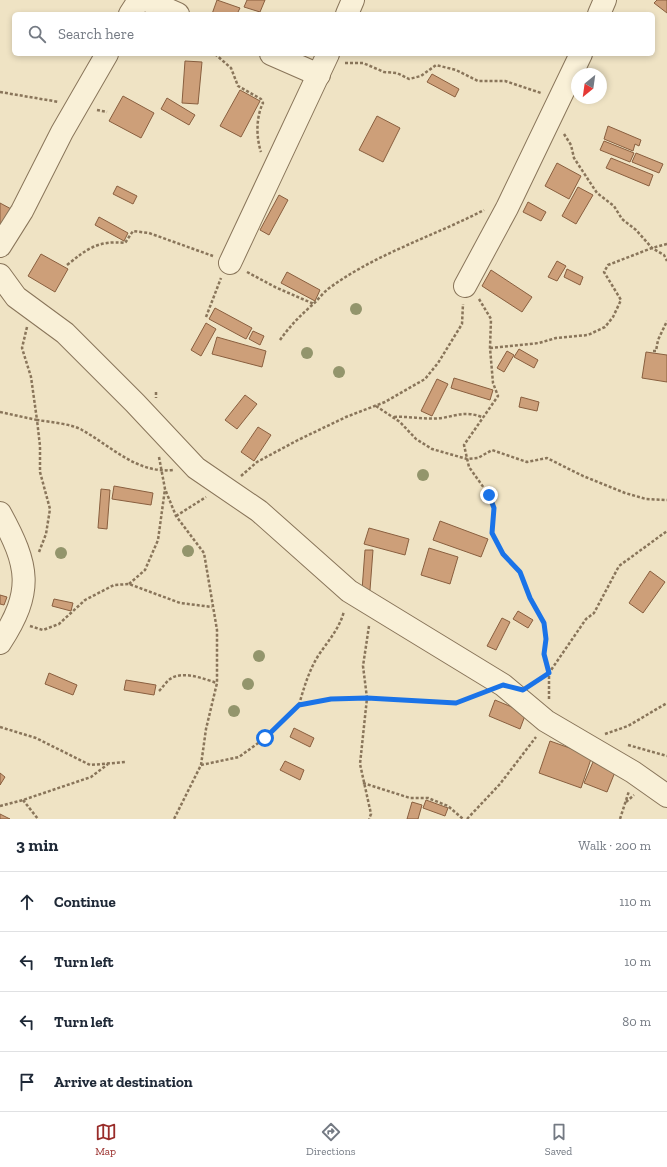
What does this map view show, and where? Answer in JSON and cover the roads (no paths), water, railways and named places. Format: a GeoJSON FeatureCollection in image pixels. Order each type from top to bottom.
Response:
{"type":"FeatureCollection","features":[{"type":"Feature","properties":{"kind":"street"},"geometry":{"type":"LineString","coordinates":[[131,12],[139,0]]}},
{"type":"Feature","properties":{"kind":"street"},"geometry":{"type":"LineString","coordinates":[[146,0],[173,12]]}},
{"type":"Feature","properties":{"kind":"street"},"geometry":{"type":"LineString","coordinates":[[348,12],[353,0]]}},
{"type":"Feature","properties":{"kind":"street"},"geometry":{"type":"LineString","coordinates":[[600,12],[605,0]]}},
{"type":"Feature","properties":{"kind":"street"},"geometry":{"type":"LineString","coordinates":[[0,246],[22,211],[32,188],[106,56]]}},
{"type":"Feature","properties":{"kind":"street"},"geometry":{"type":"LineString","coordinates":[[230,263],[324,63],[283,56]]}},
{"type":"Feature","properties":{"kind":"street"},"geometry":{"type":"LineString","coordinates":[[465,286],[508,208],[580,56]]}},
{"type":"Feature","properties":{"kind":"street"},"geometry":{"type":"LineString","coordinates":[[0,275],[16,297],[65,333],[135,403],[196,468],[258,511],[349,591],[503,685],[544,720],[633,772],[667,796]]}},
{"type":"Feature","properties":{"kind":"street"},"geometry":{"type":"LineString","coordinates":[[0,513],[13,536],[22,560],[25,578],[20,606],[13,622],[0,643]]}}]}
